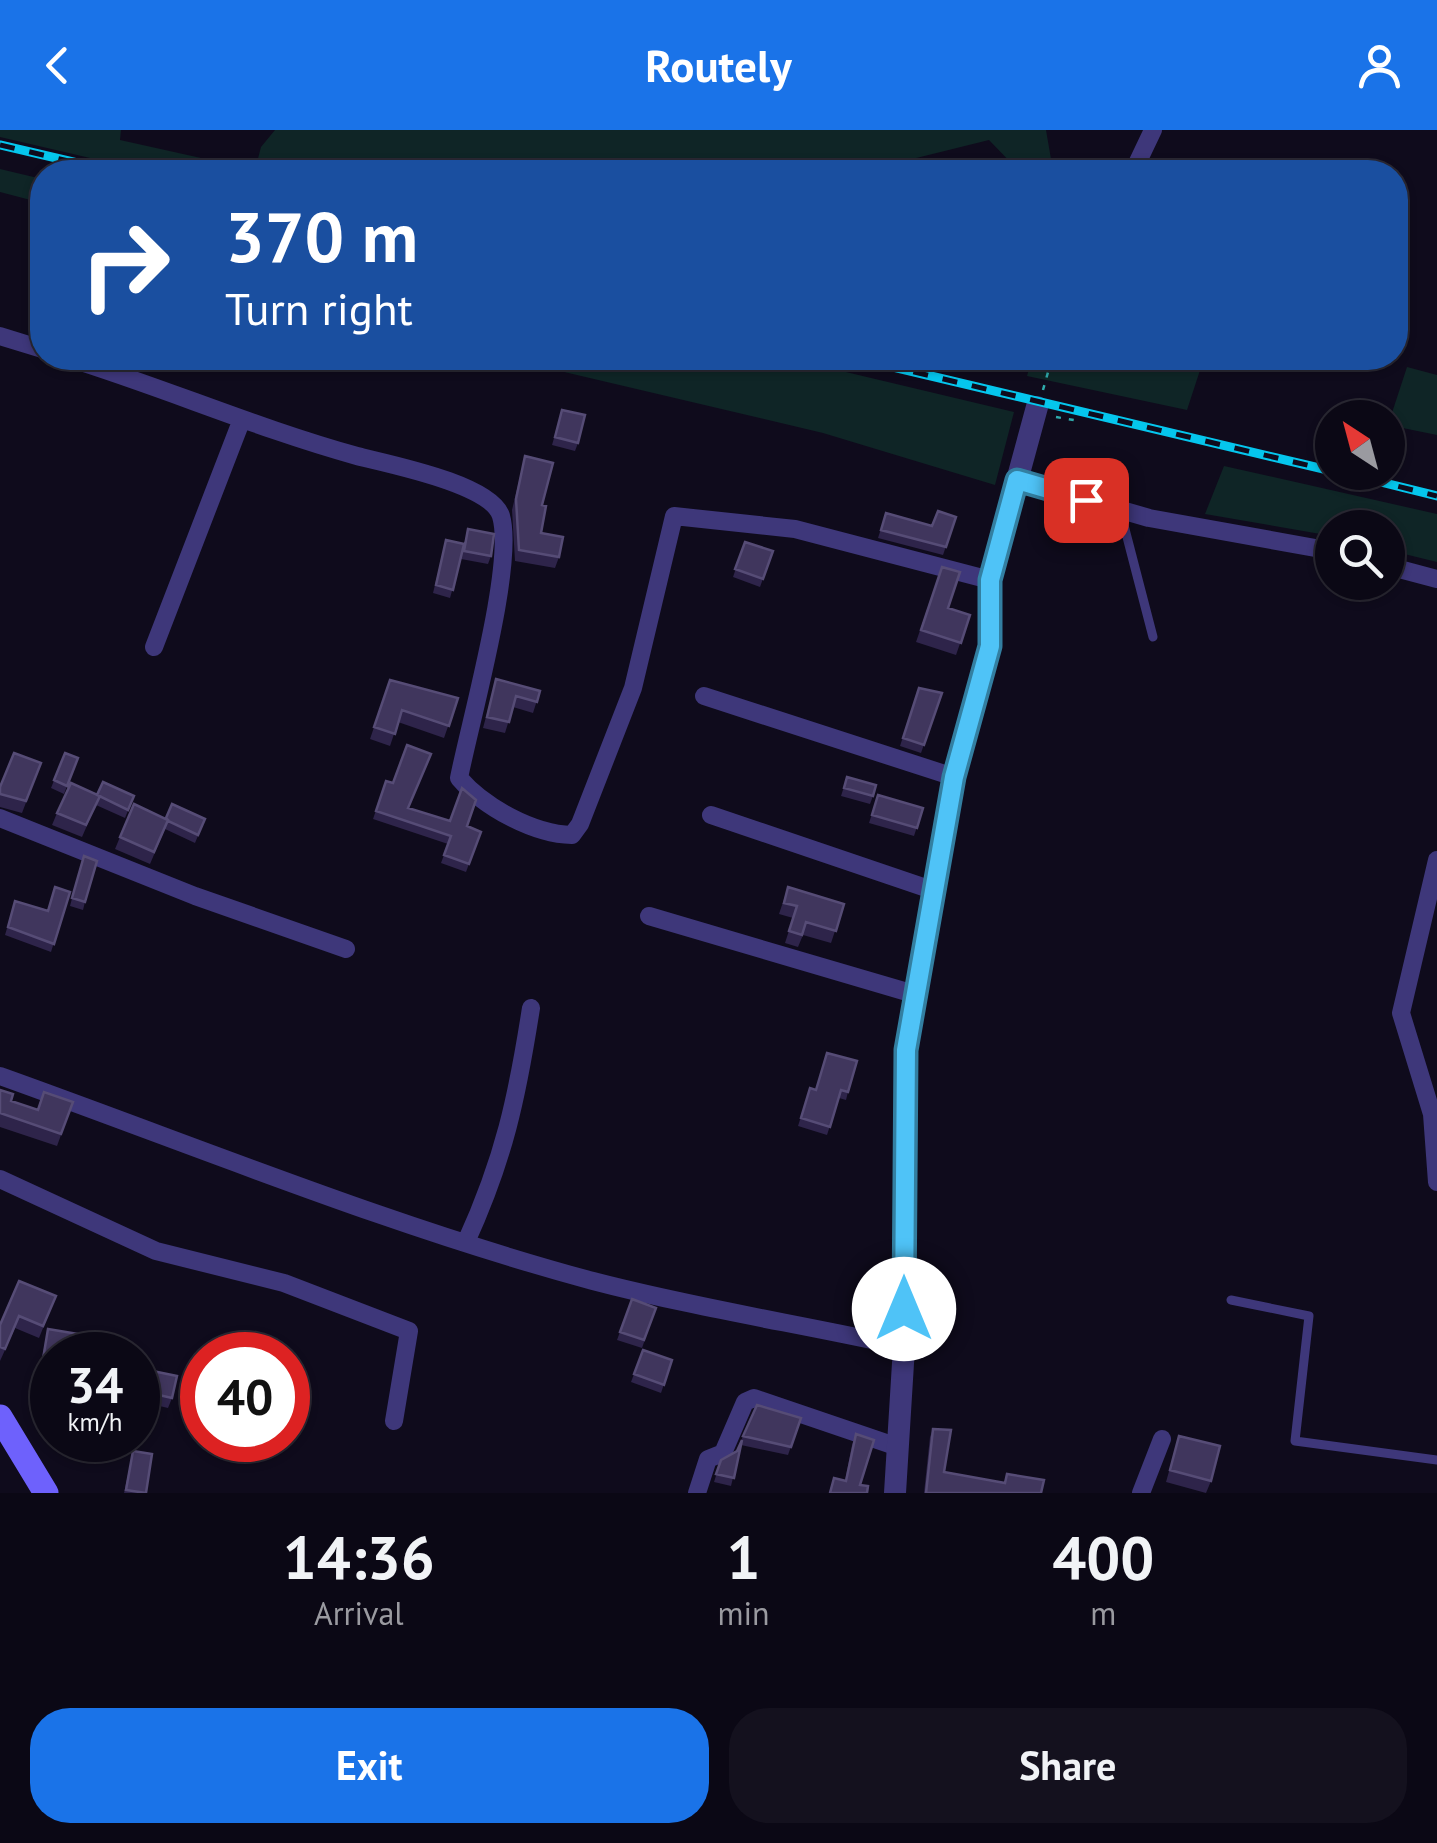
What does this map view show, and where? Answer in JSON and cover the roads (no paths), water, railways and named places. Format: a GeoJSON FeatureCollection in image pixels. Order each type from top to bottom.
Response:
{"type":"FeatureCollection","features":[{"type":"Feature","properties":{"kind":"main road"},"geometry":{"type":"LineString","coordinates":[[0,1417],[46,1493]]}},
{"type":"Feature","properties":{"kind":"street"},"geometry":{"type":"LineString","coordinates":[[1139,160],[1153,130]]}},
{"type":"Feature","properties":{"kind":"street"},"geometry":{"type":"LineString","coordinates":[[2,342],[30,347]]}},
{"type":"Feature","properties":{"kind":"street"},"geometry":{"type":"LineString","coordinates":[[102,370],[242,419],[449,482],[492,502],[502,520],[500,572],[459,778],[502,812],[561,834],[572,835],[580,824],[622,718],[674,516],[795,529],[990,580]]}},
{"type":"Feature","properties":{"kind":"street"},"geometry":{"type":"LineString","coordinates":[[895,1493],[904,1347],[903,1120],[914,994],[954,777],[990,646],[990,580],[1041,396]]}},
{"type":"Feature","properties":{"kind":"street"},"geometry":{"type":"LineString","coordinates":[[154,647],[242,419]]}},
{"type":"Feature","properties":{"kind":"street"},"geometry":{"type":"LineString","coordinates":[[1017,480],[1120,510],[1315,548]]}},
{"type":"Feature","properties":{"kind":"street"},"geometry":{"type":"LineString","coordinates":[[1405,571],[1437,579]]}},
{"type":"Feature","properties":{"kind":"street"},"geometry":{"type":"LineString","coordinates":[[704,696],[954,777]]}},
{"type":"Feature","properties":{"kind":"street"},"geometry":{"type":"LineString","coordinates":[[711,815],[932,890]]}},
{"type":"Feature","properties":{"kind":"street"},"geometry":{"type":"LineString","coordinates":[[0,818],[195,896],[346,949]]}},
{"type":"Feature","properties":{"kind":"street"},"geometry":{"type":"LineString","coordinates":[[1437,860],[1401,1013],[1432,1114],[1437,1182]]}},
{"type":"Feature","properties":{"kind":"street"},"geometry":{"type":"LineString","coordinates":[[649,916],[914,994]]}},
{"type":"Feature","properties":{"kind":"street"},"geometry":{"type":"LineString","coordinates":[[466,1242],[498,1172],[517,1098],[532,1008]]}},
{"type":"Feature","properties":{"kind":"street"},"geometry":{"type":"LineString","coordinates":[[0,1076],[466,1242],[704,1308],[904,1347]]}},
{"type":"Feature","properties":{"kind":"street"},"geometry":{"type":"LineString","coordinates":[[0,1180],[156,1252],[284,1283],[409,1332],[394,1422]]}},
{"type":"Feature","properties":{"kind":"street"},"geometry":{"type":"LineString","coordinates":[[697,1493],[708,1459],[723,1453],[745,1402],[754,1398],[898,1447]]}},
{"type":"Feature","properties":{"kind":"street"},"geometry":{"type":"LineString","coordinates":[[1142,1493],[1162,1439]]}},
{"type":"Feature","properties":{"kind":"lane"},"geometry":{"type":"LineString","coordinates":[[1120,510],[1153,637]]}},
{"type":"Feature","properties":{"kind":"lane"},"geometry":{"type":"LineString","coordinates":[[1231,1300],[1309,1316],[1294,1441],[1437,1460]]}},
{"type":"Feature","properties":{"kind":"railway"},"geometry":{"type":"LineString","coordinates":[[0,145],[64,160]]}},
{"type":"Feature","properties":{"kind":"railway"},"geometry":{"type":"LineString","coordinates":[[906,370],[1315,467]]}},
{"type":"Feature","properties":{"kind":"railway"},"geometry":{"type":"LineString","coordinates":[[1405,488],[1437,496]]}}]}
